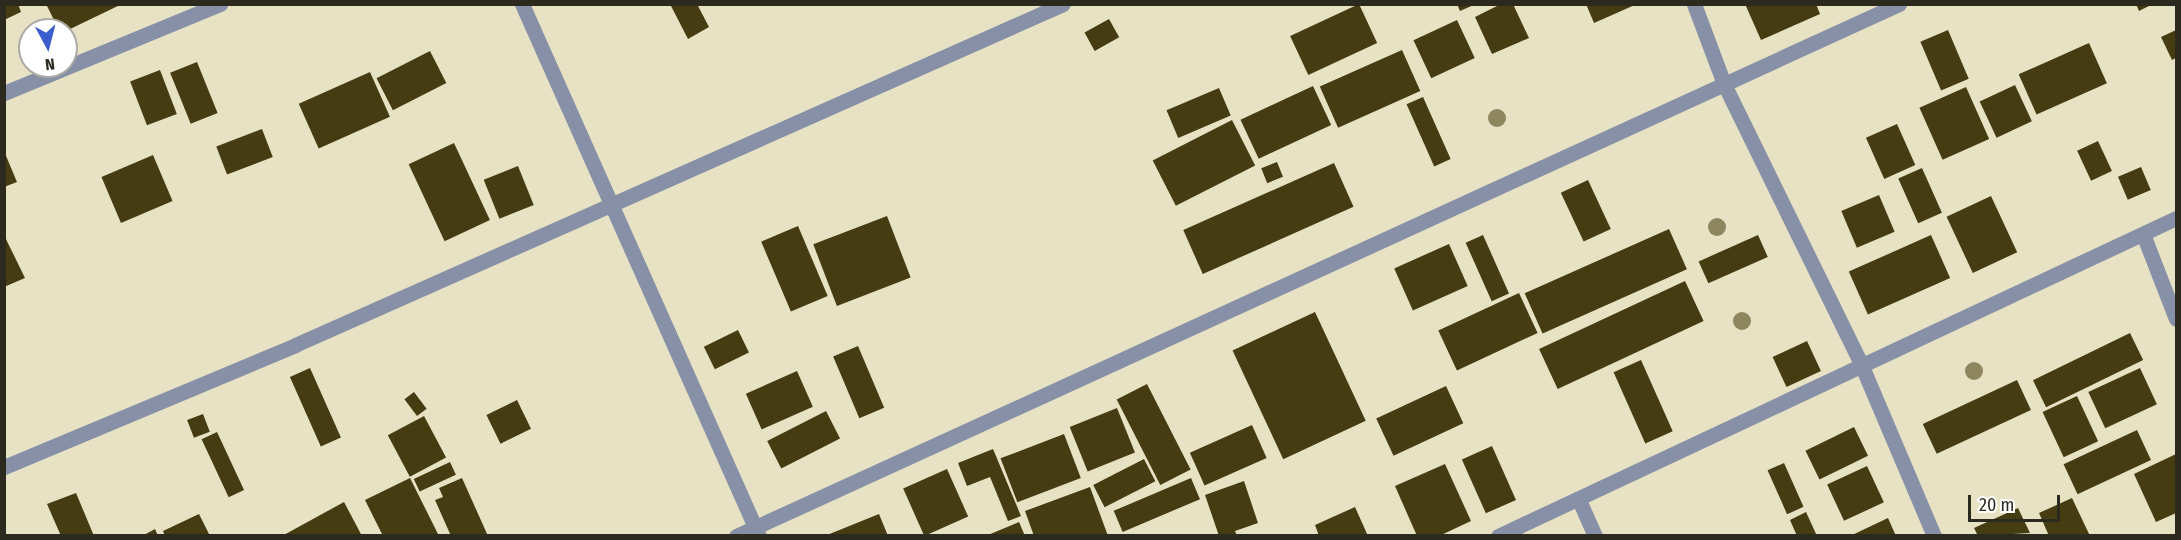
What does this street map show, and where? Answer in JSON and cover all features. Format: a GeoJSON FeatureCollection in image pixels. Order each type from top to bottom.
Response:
{"type":"FeatureCollection","features":[{"type":"Feature","properties":{"kind":"street"},"geometry":{"type":"LineString","coordinates":[[4,93],[220,4]]}},
{"type":"Feature","properties":{"kind":"street"},"geometry":{"type":"LineString","coordinates":[[522,4],[757,531]]}},
{"type":"Feature","properties":{"kind":"street"},"geometry":{"type":"LineString","coordinates":[[4,467],[295,345],[610,202],[1063,4]]}},
{"type":"Feature","properties":{"kind":"street"},"geometry":{"type":"LineString","coordinates":[[1694,4],[1724,84],[1861,364],[1934,536]]}},
{"type":"Feature","properties":{"kind":"street"},"geometry":{"type":"LineString","coordinates":[[736,536],[757,531],[1899,4]]}},
{"type":"Feature","properties":{"kind":"street"},"geometry":{"type":"LineString","coordinates":[[1498,536],[1579,500],[1861,364],[2176,218]]}},
{"type":"Feature","properties":{"kind":"street"},"geometry":{"type":"LineString","coordinates":[[2143,234],[2176,319]]}},
{"type":"Feature","properties":{"kind":"street"},"geometry":{"type":"LineString","coordinates":[[1579,500],[1595,536]]}},
{"type":"Feature","properties":{"kind":"building"},"geometry":{"type":"Polygon","coordinates":[[[4,4],[18,4],[21,12],[4,20],[4,4]]]}},
{"type":"Feature","properties":{"kind":"building"},"geometry":{"type":"Polygon","coordinates":[[[46,4],[122,4],[78,25],[78,18],[53,18],[46,4]]]}},
{"type":"Feature","properties":{"kind":"building"},"geometry":{"type":"Polygon","coordinates":[[[670,4],[697,4],[709,27],[688,39],[670,4]]]}},
{"type":"Feature","properties":{"kind":"building"},"geometry":{"type":"Polygon","coordinates":[[[1359,4],[1377,43],[1308,75],[1290,36],[1359,4]]]}},
{"type":"Feature","properties":{"kind":"building"},"geometry":{"type":"Polygon","coordinates":[[[1457,4],[1476,4],[1460,11],[1457,4]]]}},
{"type":"Feature","properties":{"kind":"building"},"geometry":{"type":"Polygon","coordinates":[[[1501,4],[1513,4],[1529,38],[1492,54],[1475,17],[1501,4]]]}},
{"type":"Feature","properties":{"kind":"building"},"geometry":{"type":"Polygon","coordinates":[[[1586,4],[1637,4],[1594,23],[1586,4]]]}},
{"type":"Feature","properties":{"kind":"building"},"geometry":{"type":"Polygon","coordinates":[[[1745,4],[1816,4],[1820,14],[1761,40],[1745,4]]]}},
{"type":"Feature","properties":{"kind":"building"},"geometry":{"type":"Polygon","coordinates":[[[2136,4],[2153,4],[2139,11],[2136,4]]]}},
{"type":"Feature","properties":{"kind":"building"},"geometry":{"type":"Polygon","coordinates":[[[1109,19],[1119,37],[1095,51],[1085,33],[1109,19]]]}},
{"type":"Feature","properties":{"kind":"building"},"geometry":{"type":"Polygon","coordinates":[[[1457,20],[1475,58],[1431,78],[1413,40],[1457,20]]]}},
{"type":"Feature","properties":{"kind":"building"},"geometry":{"type":"Polygon","coordinates":[[[1948,30],[1969,79],[1941,91],[1920,42],[1948,30]]]}},
{"type":"Feature","properties":{"kind":"building"},"geometry":{"type":"Polygon","coordinates":[[[2176,30],[2176,58],[2172,60],[2161,37],[2176,30]]]}},
{"type":"Feature","properties":{"kind":"building"},"geometry":{"type":"Polygon","coordinates":[[[2089,43],[2107,83],[2037,115],[2019,74],[2089,43]]]}},
{"type":"Feature","properties":{"kind":"building"},"geometry":{"type":"Polygon","coordinates":[[[1402,50],[1420,91],[1338,128],[1320,87],[1402,50]]]}},
{"type":"Feature","properties":{"kind":"building"},"geometry":{"type":"Polygon","coordinates":[[[430,51],[446,83],[393,110],[377,78],[430,51]]]}},
{"type":"Feature","properties":{"kind":"building"},"geometry":{"type":"Polygon","coordinates":[[[197,62],[218,113],[191,124],[170,73],[197,62]]]}},
{"type":"Feature","properties":{"kind":"building"},"geometry":{"type":"Polygon","coordinates":[[[160,70],[177,114],[147,125],[130,81],[160,70]]]}},
{"type":"Feature","properties":{"kind":"building"},"geometry":{"type":"Polygon","coordinates":[[[370,72],[390,117],[319,148],[299,104],[370,72]]]}},
{"type":"Feature","properties":{"kind":"building"},"geometry":{"type":"Polygon","coordinates":[[[2015,85],[2032,121],[1997,138],[1980,101],[2015,85]]]}},
{"type":"Feature","properties":{"kind":"building"},"geometry":{"type":"Polygon","coordinates":[[[1313,86],[1331,125],[1259,159],[1240,120],[1313,86]]]}},
{"type":"Feature","properties":{"kind":"building"},"geometry":{"type":"Polygon","coordinates":[[[1966,87],[1989,139],[1943,160],[1919,108],[1966,87]]]}},
{"type":"Feature","properties":{"kind":"building"},"geometry":{"type":"Polygon","coordinates":[[[1219,88],[1231,116],[1178,138],[1167,110],[1219,88]]]}},
{"type":"Feature","properties":{"kind":"building"},"geometry":{"type":"Polygon","coordinates":[[[1423,97],[1451,159],[1434,166],[1407,104],[1423,97]]]}},
{"type":"Feature","properties":{"kind":"building"},"geometry":{"type":"Polygon","coordinates":[[[1232,120],[1255,165],[1176,206],[1153,160],[1232,120]]]}},
{"type":"Feature","properties":{"kind":"building"},"geometry":{"type":"Polygon","coordinates":[[[1897,124],[1915,165],[1884,179],[1866,138],[1897,124]]]}},
{"type":"Feature","properties":{"kind":"building"},"geometry":{"type":"Polygon","coordinates":[[[262,129],[273,157],[227,175],[216,147],[262,129]]]}},
{"type":"Feature","properties":{"kind":"building"},"geometry":{"type":"Polygon","coordinates":[[[2098,141],[2112,171],[2091,181],[2077,151],[2098,141]]]}},
{"type":"Feature","properties":{"kind":"building"},"geometry":{"type":"Polygon","coordinates":[[[454,143],[490,220],[445,241],[409,164],[454,143]]]}},
{"type":"Feature","properties":{"kind":"building"},"geometry":{"type":"Polygon","coordinates":[[[4,151],[17,182],[4,187],[4,151]]]}},
{"type":"Feature","properties":{"kind":"building"},"geometry":{"type":"Polygon","coordinates":[[[153,155],[173,201],[121,223],[101,177],[153,155]]]}},
{"type":"Feature","properties":{"kind":"building"},"geometry":{"type":"Polygon","coordinates":[[[1277,162],[1283,177],[1267,183],[1261,168],[1277,162]]]}},
{"type":"Feature","properties":{"kind":"building"},"geometry":{"type":"Polygon","coordinates":[[[1334,163],[1354,207],[1203,274],[1183,230],[1334,163]]]}},
{"type":"Feature","properties":{"kind":"building"},"geometry":{"type":"Polygon","coordinates":[[[518,166],[534,205],[499,219],[484,180],[518,166]]]}},
{"type":"Feature","properties":{"kind":"building"},"geometry":{"type":"Polygon","coordinates":[[[2141,167],[2151,190],[2128,200],[2118,177],[2141,167]]]}},
{"type":"Feature","properties":{"kind":"building"},"geometry":{"type":"Polygon","coordinates":[[[1922,168],[1942,213],[1918,223],[1898,179],[1922,168]]]}},
{"type":"Feature","properties":{"kind":"building"},"geometry":{"type":"Polygon","coordinates":[[[1588,180],[1611,229],[1584,242],[1561,193],[1588,180]]]}},
{"type":"Feature","properties":{"kind":"building"},"geometry":{"type":"Polygon","coordinates":[[[1879,195],[1895,232],[1857,248],[1841,211],[1879,195]]]}},
{"type":"Feature","properties":{"kind":"building"},"geometry":{"type":"Polygon","coordinates":[[[1991,196],[2017,252],[1973,273],[1947,217],[1991,196]]]}},
{"type":"Feature","properties":{"kind":"building"},"geometry":{"type":"Polygon","coordinates":[[[887,216],[911,278],[837,306],[813,244],[887,216]]]}},
{"type":"Feature","properties":{"kind":"building"},"geometry":{"type":"Polygon","coordinates":[[[798,226],[828,296],[791,312],[761,242],[798,226]]]}},
{"type":"Feature","properties":{"kind":"building"},"geometry":{"type":"Polygon","coordinates":[[[1669,229],[1687,269],[1543,333],[1525,293],[1669,229]]]}},
{"type":"Feature","properties":{"kind":"building"},"geometry":{"type":"Polygon","coordinates":[[[4,235],[25,278],[4,287],[4,235]]]}},
{"type":"Feature","properties":{"kind":"building"},"geometry":{"type":"Polygon","coordinates":[[[1483,235],[1509,293],[1492,301],[1466,243],[1483,235]]]}},
{"type":"Feature","properties":{"kind":"building"},"geometry":{"type":"Polygon","coordinates":[[[1758,235],[1768,257],[1708,283],[1699,261],[1758,235]]]}},
{"type":"Feature","properties":{"kind":"building"},"geometry":{"type":"Polygon","coordinates":[[[1931,235],[1950,278],[1868,315],[1849,272],[1931,235]]]}},
{"type":"Feature","properties":{"kind":"building"},"geometry":{"type":"Polygon","coordinates":[[[1449,244],[1468,286],[1413,310],[1394,268],[1449,244]]]}},
{"type":"Feature","properties":{"kind":"building"},"geometry":{"type":"Polygon","coordinates":[[[1685,281],[1704,321],[1558,389],[1539,349],[1685,281]]]}},
{"type":"Feature","properties":{"kind":"building"},"geometry":{"type":"Polygon","coordinates":[[[1519,293],[1538,333],[1457,370],[1438,331],[1519,293]]]}},
{"type":"Feature","properties":{"kind":"building"},"geometry":{"type":"Polygon","coordinates":[[[1315,312],[1366,421],[1283,459],[1233,350],[1315,312]]]}},
{"type":"Feature","properties":{"kind":"building"},"geometry":{"type":"Polygon","coordinates":[[[738,330],[749,352],[715,369],[704,347],[738,330]]]}},
{"type":"Feature","properties":{"kind":"building"},"geometry":{"type":"Polygon","coordinates":[[[2130,333],[2143,360],[2046,407],[2033,380],[2130,333]]]}},
{"type":"Feature","properties":{"kind":"building"},"geometry":{"type":"Polygon","coordinates":[[[1807,341],[1821,371],[1787,387],[1773,357],[1807,341]]]}},
{"type":"Feature","properties":{"kind":"building"},"geometry":{"type":"Polygon","coordinates":[[[858,346],[884,408],[859,418],[833,357],[858,346]]]}},
{"type":"Feature","properties":{"kind":"building"},"geometry":{"type":"Polygon","coordinates":[[[1641,360],[1673,431],[1645,443],[1614,372],[1641,360]]]}},
{"type":"Feature","properties":{"kind":"building"},"geometry":{"type":"Polygon","coordinates":[[[310,368],[341,437],[321,446],[290,377],[310,368]]]}},
{"type":"Feature","properties":{"kind":"building"},"geometry":{"type":"Polygon","coordinates":[[[2140,368],[2157,404],[2105,428],[2088,392],[2140,368]]]}},
{"type":"Feature","properties":{"kind":"building"},"geometry":{"type":"Polygon","coordinates":[[[797,371],[813,407],[762,429],[746,394],[797,371]]]}},
{"type":"Feature","properties":{"kind":"building"},"geometry":{"type":"Polygon","coordinates":[[[2017,380],[2031,410],[1937,454],[1923,424],[2017,380]]]}},
{"type":"Feature","properties":{"kind":"building"},"geometry":{"type":"Polygon","coordinates":[[[1147,384],[1191,470],[1160,485],[1117,399],[1147,384]]]}},
{"type":"Feature","properties":{"kind":"building"},"geometry":{"type":"Polygon","coordinates":[[[1446,386],[1463,423],[1394,456],[1376,419],[1446,386]]]}},
{"type":"Feature","properties":{"kind":"building"},"geometry":{"type":"Polygon","coordinates":[[[414,392],[427,409],[417,416],[404,399],[414,392]]]}},
{"type":"Feature","properties":{"kind":"building"},"geometry":{"type":"Polygon","coordinates":[[[2077,396],[2098,441],[2064,457],[2043,412],[2077,396]]]}},
{"type":"Feature","properties":{"kind":"building"},"geometry":{"type":"Polygon","coordinates":[[[517,400],[531,429],[500,444],[486,415],[517,400]]]}},
{"type":"Feature","properties":{"kind":"building"},"geometry":{"type":"Polygon","coordinates":[[[1117,408],[1135,453],[1088,472],[1070,427],[1117,408]]]}},
{"type":"Feature","properties":{"kind":"building"},"geometry":{"type":"Polygon","coordinates":[[[826,411],[840,439],[781,469],[767,441],[826,411]]]}},
{"type":"Feature","properties":{"kind":"building"},"geometry":{"type":"Polygon","coordinates":[[[203,414],[210,432],[194,438],[187,420],[203,414]]]}},
{"type":"Feature","properties":{"kind":"building"},"geometry":{"type":"Polygon","coordinates":[[[424,416],[446,457],[410,477],[388,435],[424,416]]]}},
{"type":"Feature","properties":{"kind":"building"},"geometry":{"type":"Polygon","coordinates":[[[1252,425],[1267,458],[1205,486],[1190,453],[1252,425]]]}},
{"type":"Feature","properties":{"kind":"building"},"geometry":{"type":"Polygon","coordinates":[[[1854,427],[1868,456],[1819,479],[1805,451],[1854,427]]]}},
{"type":"Feature","properties":{"kind":"building"},"geometry":{"type":"Polygon","coordinates":[[[2137,430],[2151,460],[2078,494],[2064,464],[2137,430]]]}},
{"type":"Feature","properties":{"kind":"building"},"geometry":{"type":"Polygon","coordinates":[[[217,432],[244,490],[229,497],[202,439],[217,432]]]}},
{"type":"Feature","properties":{"kind":"building"},"geometry":{"type":"Polygon","coordinates":[[[1064,434],[1081,478],[1017,502],[1001,458],[1064,434]]]}},
{"type":"Feature","properties":{"kind":"building"},"geometry":{"type":"Polygon","coordinates":[[[1492,446],[1516,500],[1486,513],[1462,459],[1492,446]]]}},
{"type":"Feature","properties":{"kind":"building"},"geometry":{"type":"Polygon","coordinates":[[[993,449],[1021,516],[1008,521],[990,477],[967,486],[958,463],[993,449]]]}},
{"type":"Feature","properties":{"kind":"building"},"geometry":{"type":"Polygon","coordinates":[[[2176,454],[2176,513],[2156,522],[2134,474],[2176,454]]]}},
{"type":"Feature","properties":{"kind":"building"},"geometry":{"type":"Polygon","coordinates":[[[1144,459],[1155,481],[1105,507],[1093,485],[1144,459]]]}},
{"type":"Feature","properties":{"kind":"building"},"geometry":{"type":"Polygon","coordinates":[[[450,462],[456,475],[420,492],[414,479],[450,462]]]}},
{"type":"Feature","properties":{"kind":"building"},"geometry":{"type":"Polygon","coordinates":[[[1784,463],[1804,507],[1787,514],[1768,470],[1784,463]]]}},
{"type":"Feature","properties":{"kind":"building"},"geometry":{"type":"Polygon","coordinates":[[[1445,464],[1471,521],[1439,536],[1417,536],[1395,486],[1445,464]]]}},
{"type":"Feature","properties":{"kind":"building"},"geometry":{"type":"Polygon","coordinates":[[[1867,466],[1884,502],[1844,521],[1827,485],[1867,466]]]}},
{"type":"Feature","properties":{"kind":"building"},"geometry":{"type":"Polygon","coordinates":[[[947,469],[968,517],[924,536],[903,489],[947,469]]]}},
{"type":"Feature","properties":{"kind":"building"},"geometry":{"type":"Polygon","coordinates":[[[410,478],[439,536],[383,536],[365,500],[410,478]]]}},
{"type":"Feature","properties":{"kind":"building"},"geometry":{"type":"Polygon","coordinates":[[[462,478],[488,536],[451,536],[435,500],[443,497],[439,488],[462,478]]]}},
{"type":"Feature","properties":{"kind":"building"},"geometry":{"type":"Polygon","coordinates":[[[1191,478],[1200,499],[1123,532],[1114,511],[1191,478]]]}},
{"type":"Feature","properties":{"kind":"building"},"geometry":{"type":"Polygon","coordinates":[[[1244,481],[1258,523],[1235,531],[1237,536],[1219,536],[1205,495],[1244,481]]]}},
{"type":"Feature","properties":{"kind":"building"},"geometry":{"type":"Polygon","coordinates":[[[1090,487],[1108,536],[1034,536],[1025,511],[1090,487]]]}},
{"type":"Feature","properties":{"kind":"building"},"geometry":{"type":"Polygon","coordinates":[[[76,493],[94,536],[61,536],[47,504],[76,493]]]}},
{"type":"Feature","properties":{"kind":"building"},"geometry":{"type":"Polygon","coordinates":[[[2072,498],[2090,536],[2049,536],[2039,513],[2072,498]]]}},
{"type":"Feature","properties":{"kind":"building"},"geometry":{"type":"Polygon","coordinates":[[[344,502],[362,536],[282,536],[344,502]]]}},
{"type":"Feature","properties":{"kind":"building"},"geometry":{"type":"Polygon","coordinates":[[[1355,507],[1368,536],[1319,536],[1315,525],[1355,507]]]}},
{"type":"Feature","properties":{"kind":"building"},"geometry":{"type":"Polygon","coordinates":[[[2018,508],[2030,533],[1978,536],[1974,528],[2018,508]]]}},
{"type":"Feature","properties":{"kind":"building"},"geometry":{"type":"Polygon","coordinates":[[[1806,512],[1817,536],[1797,536],[1790,520],[1806,512]]]}},
{"type":"Feature","properties":{"kind":"building"},"geometry":{"type":"Polygon","coordinates":[[[199,514],[210,536],[165,536],[163,531],[199,514]]]}},
{"type":"Feature","properties":{"kind":"building"},"geometry":{"type":"Polygon","coordinates":[[[879,514],[888,536],[827,536],[827,535],[879,514]]]}},
{"type":"Feature","properties":{"kind":"building"},"geometry":{"type":"Polygon","coordinates":[[[1888,518],[1896,536],[1850,536],[1888,518]]]}},
{"type":"Feature","properties":{"kind":"building"},"geometry":{"type":"Polygon","coordinates":[[[1019,522],[1025,536],[988,536],[988,535],[1019,522]]]}},
{"type":"Feature","properties":{"kind":"building"},"geometry":{"type":"Polygon","coordinates":[[[155,529],[158,536],[142,536],[155,529]]]}}]}
